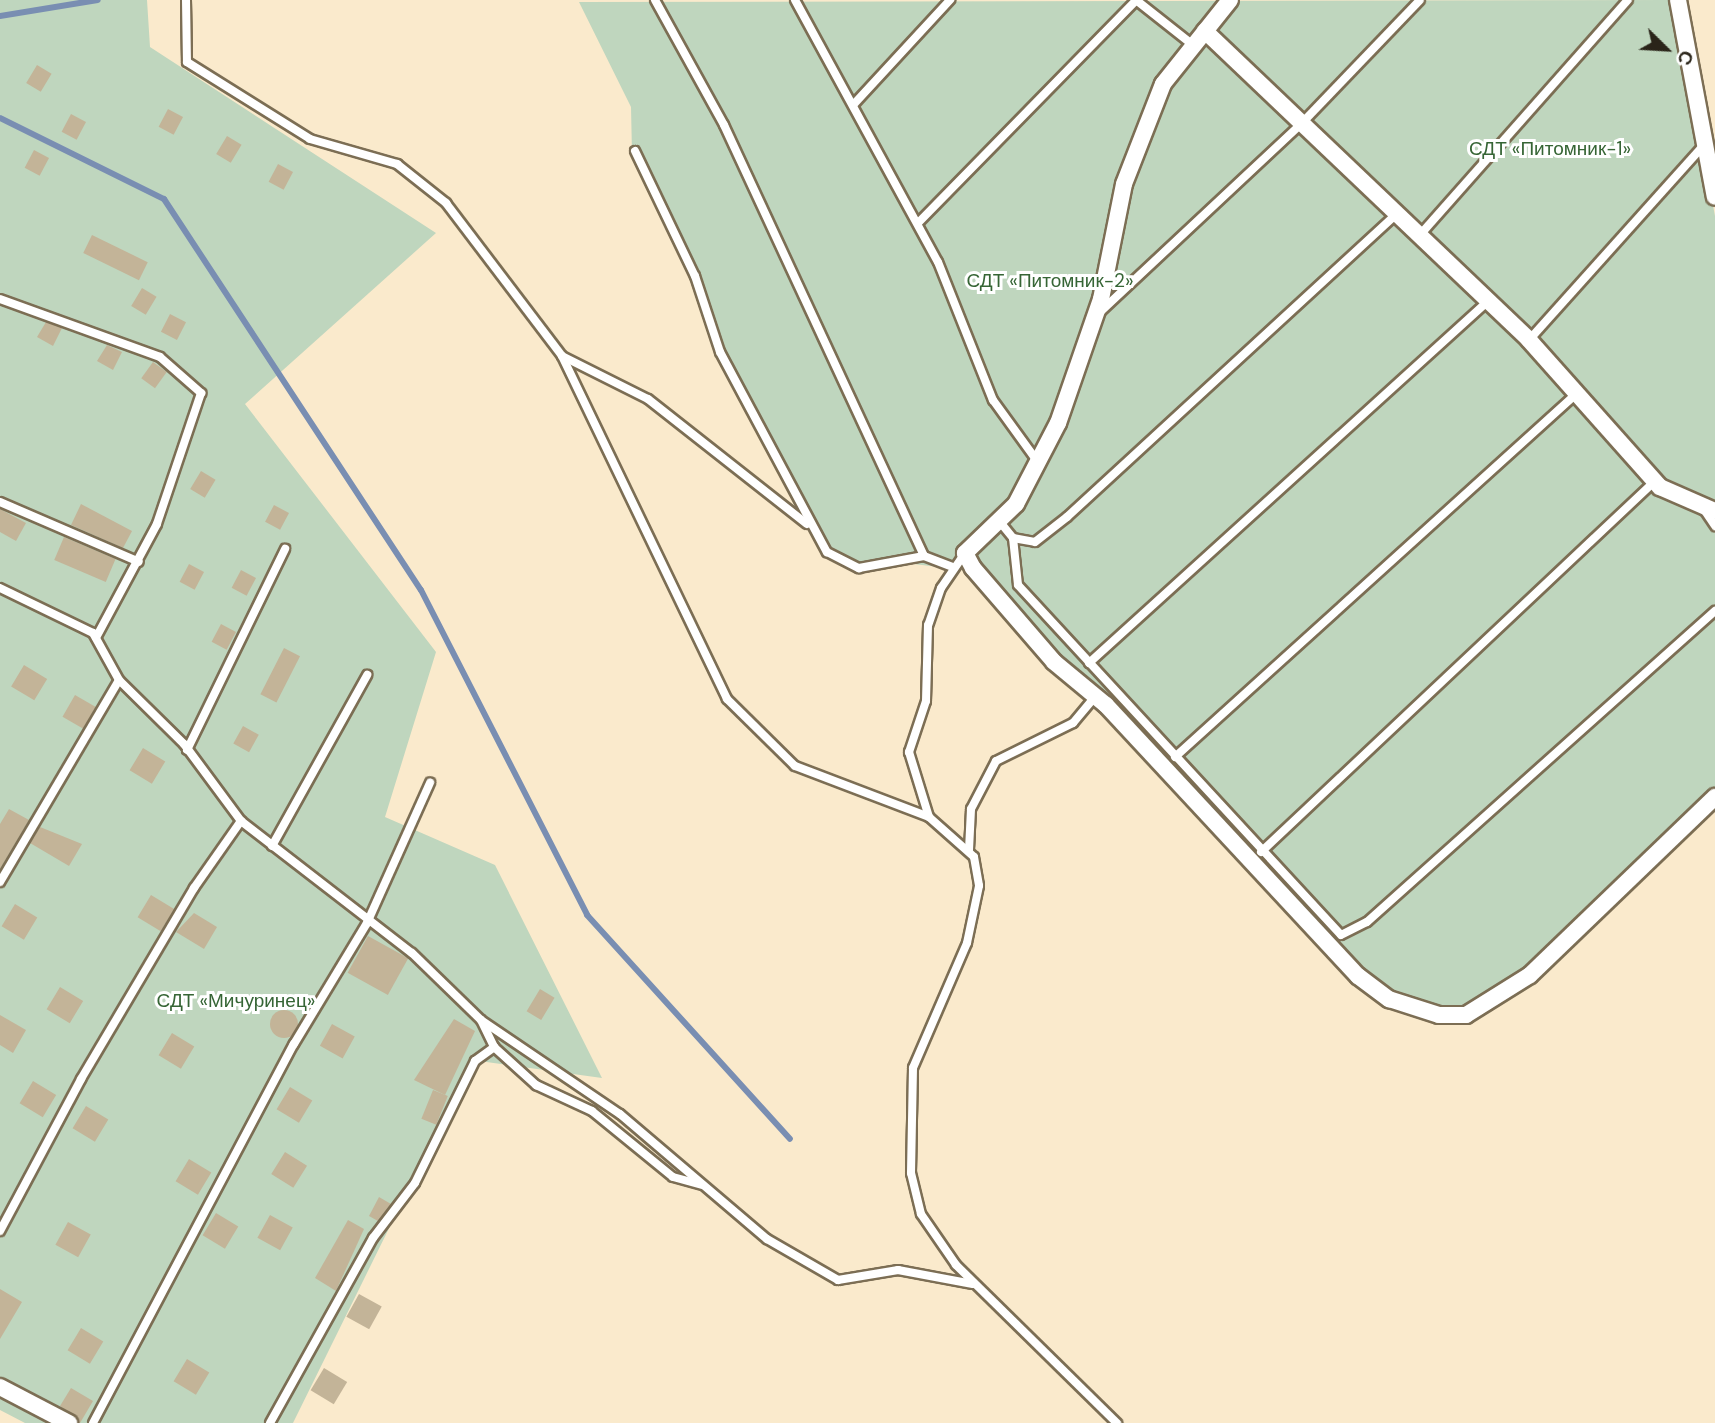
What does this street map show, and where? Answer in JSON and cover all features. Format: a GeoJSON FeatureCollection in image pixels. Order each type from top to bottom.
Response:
{"type":"FeatureCollection","features":[{"type":"Feature","properties":{"kind":"street"},"geometry":{"type":"LineString","coordinates":[[1230,0],[1163,84],[1146,123],[1124,184],[1092,320],[1058,423],[1035,458],[1032,482],[1000,522],[965,553],[1054,662],[1096,696],[1358,976],[1389,999],[1439,1016],[1466,1015],[1530,975],[1715,797]]}},
{"type":"Feature","properties":{"kind":"street"},"geometry":{"type":"LineString","coordinates":[[1678,0],[1715,197]]}},
{"type":"Feature","properties":{"kind":"street"},"geometry":{"type":"LineString","coordinates":[[1205,32],[1529,340],[1655,481],[1708,508]]}},
{"type":"Feature","properties":{"kind":"street"},"geometry":{"type":"LineString","coordinates":[[0,1387],[69,1423]]}},
{"type":"Feature","properties":{"kind":"lane"},"geometry":{"type":"LineString","coordinates":[[655,0],[724,125],[924,556]]}},
{"type":"Feature","properties":{"kind":"lane"},"geometry":{"type":"LineString","coordinates":[[795,0],[855,104],[918,223],[993,400],[1035,458]]}},
{"type":"Feature","properties":{"kind":"lane"},"geometry":{"type":"LineString","coordinates":[[855,104],[950,0]]}},
{"type":"Feature","properties":{"kind":"lane"},"geometry":{"type":"LineString","coordinates":[[918,223],[1136,0],[1193,45]]}},
{"type":"Feature","properties":{"kind":"lane"},"geometry":{"type":"LineString","coordinates":[[1092,320],[1302,122],[1420,0]]}},
{"type":"Feature","properties":{"kind":"lane"},"geometry":{"type":"LineString","coordinates":[[1419,236],[1628,0]]}},
{"type":"Feature","properties":{"kind":"lane"},"geometry":{"type":"LineString","coordinates":[[186,1],[187,62],[310,139],[397,164],[446,203],[562,356],[727,699],[795,766],[929,817],[969,850]]}},
{"type":"Feature","properties":{"kind":"lane"},"geometry":{"type":"LineString","coordinates":[[1529,340],[1704,144]]}},
{"type":"Feature","properties":{"kind":"lane"},"geometry":{"type":"LineString","coordinates":[[635,151],[695,276],[720,352],[761,420],[809,525],[827,552],[859,568],[924,556],[953,567]]}},
{"type":"Feature","properties":{"kind":"lane"},"geometry":{"type":"LineString","coordinates":[[1013,538],[1035,542],[1067,517],[1397,214]]}},
{"type":"Feature","properties":{"kind":"lane"},"geometry":{"type":"LineString","coordinates":[[0,299],[160,357],[201,393],[138,562],[96,638]]}},
{"type":"Feature","properties":{"kind":"lane"},"geometry":{"type":"LineString","coordinates":[[1089,663],[1487,302]]}},
{"type":"Feature","properties":{"kind":"lane"},"geometry":{"type":"LineString","coordinates":[[562,356],[648,399],[809,525]]}},
{"type":"Feature","properties":{"kind":"lane"},"geometry":{"type":"LineString","coordinates":[[1175,757],[1576,394]]}},
{"type":"Feature","properties":{"kind":"lane"},"geometry":{"type":"LineString","coordinates":[[1261,852],[1655,481]]}},
{"type":"Feature","properties":{"kind":"lane"},"geometry":{"type":"LineString","coordinates":[[0,502],[138,562]]}},
{"type":"Feature","properties":{"kind":"lane"},"geometry":{"type":"LineString","coordinates":[[1708,508],[1715,526]]}},
{"type":"Feature","properties":{"kind":"lane"},"geometry":{"type":"LineString","coordinates":[[1000,522],[1013,538],[1018,585],[1320,919],[1350,935],[1715,611]]}},
{"type":"Feature","properties":{"kind":"lane"},"geometry":{"type":"LineString","coordinates":[[187,750],[285,549]]}},
{"type":"Feature","properties":{"kind":"lane"},"geometry":{"type":"LineString","coordinates":[[929,817],[909,752],[926,701],[928,625],[953,567],[965,553]]}},
{"type":"Feature","properties":{"kind":"lane"},"geometry":{"type":"LineString","coordinates":[[0,588],[58,612],[96,638],[119,680],[187,750],[241,821],[367,923],[412,953],[481,1020],[620,1114],[767,1239],[838,1280],[898,1270],[973,1284]]}},
{"type":"Feature","properties":{"kind":"lane"},"geometry":{"type":"LineString","coordinates":[[272,846],[367,675]]}},
{"type":"Feature","properties":{"kind":"lane"},"geometry":{"type":"LineString","coordinates":[[0,882],[119,680]]}},
{"type":"Feature","properties":{"kind":"lane"},"geometry":{"type":"LineString","coordinates":[[1096,696],[1073,723],[996,761],[971,809],[969,850],[979,886],[977,912],[913,1068],[909,1126],[921,1214],[973,1284],[1117,1423]]}},
{"type":"Feature","properties":{"kind":"lane"},"geometry":{"type":"LineString","coordinates":[[93,1423],[294,1044],[367,923],[430,783]]}},
{"type":"Feature","properties":{"kind":"lane"},"geometry":{"type":"LineString","coordinates":[[0,1231],[159,948],[241,821]]}},
{"type":"Feature","properties":{"kind":"lane"},"geometry":{"type":"LineString","coordinates":[[481,1020],[494,1047],[536,1085],[592,1111],[673,1177],[705,1186]]}},
{"type":"Feature","properties":{"kind":"lane"},"geometry":{"type":"LineString","coordinates":[[270,1423],[373,1238],[415,1183],[475,1061],[494,1047]]}},
{"type":"Feature","properties":{"kind":"green space","name":"СДТ «Мичуринец»"},"geometry":{"type":"Polygon","coordinates":[[[0,0],[147,0],[150,47],[436,233],[245,404],[436,652],[385,817],[495,865],[602,1078],[472,1060],[293,1423],[25,1423],[0,1410],[0,0]]]}},
{"type":"Feature","properties":{"kind":"green space","name":"СДТ «Питомник-2»"},"geometry":{"type":"Polygon","coordinates":[[[1674,0],[1715,216],[1715,508],[1663,485],[1530,335],[1214,34],[1208,43],[1528,345],[1660,490],[1715,514],[1715,794],[1526,971],[1485,1001],[1445,1013],[1392,996],[1358,972],[1107,703],[1056,659],[964,550],[948,568],[896,562],[860,573],[822,554],[715,349],[694,281],[632,154],[631,107],[579,2],[1674,0]]]}},
{"type":"Feature","properties":{"kind":"building"},"geometry":{"type":"Polygon","coordinates":[[[37,65],[52,74],[41,92],[26,83],[37,65]]]}},
{"type":"Feature","properties":{"kind":"building"},"geometry":{"type":"Polygon","coordinates":[[[168,109],[183,117],[174,135],[159,127],[168,109]]]}},
{"type":"Feature","properties":{"kind":"building"},"geometry":{"type":"Polygon","coordinates":[[[71,114],[86,122],[77,140],[62,132],[71,114]]]}},
{"type":"Feature","properties":{"kind":"building"},"geometry":{"type":"Polygon","coordinates":[[[227,136],[242,145],[231,163],[216,154],[227,136]]]}},
{"type":"Feature","properties":{"kind":"building"},"geometry":{"type":"Polygon","coordinates":[[[34,150],[49,158],[40,176],[25,168],[34,150]]]}},
{"type":"Feature","properties":{"kind":"building"},"geometry":{"type":"Polygon","coordinates":[[[278,164],[293,172],[284,190],[269,182],[278,164]]]}},
{"type":"Feature","properties":{"kind":"building"},"geometry":{"type":"Polygon","coordinates":[[[92,235],[148,262],[139,280],[83,253],[92,235]]]}},
{"type":"Feature","properties":{"kind":"building"},"geometry":{"type":"Polygon","coordinates":[[[142,288],[157,297],[146,315],[131,306],[142,288]]]}},
{"type":"Feature","properties":{"kind":"building"},"geometry":{"type":"Polygon","coordinates":[[[170,314],[186,322],[177,340],[161,332],[170,314]]]}},
{"type":"Feature","properties":{"kind":"building"},"geometry":{"type":"Polygon","coordinates":[[[46,322],[62,328],[53,346],[37,337],[46,322]]]}},
{"type":"Feature","properties":{"kind":"building"},"geometry":{"type":"Polygon","coordinates":[[[107,345],[122,352],[113,370],[97,361],[107,345]]]}},
{"type":"Feature","properties":{"kind":"building"},"geometry":{"type":"Polygon","coordinates":[[[153,362],[167,372],[155,388],[141,378],[153,362]]]}},
{"type":"Feature","properties":{"kind":"building"},"geometry":{"type":"Polygon","coordinates":[[[201,471],[216,480],[205,498],[190,489],[201,471]]]}},
{"type":"Feature","properties":{"kind":"building"},"geometry":{"type":"Polygon","coordinates":[[[81,504],[132,531],[123,548],[71,525],[81,504]]]}},
{"type":"Feature","properties":{"kind":"building"},"geometry":{"type":"Polygon","coordinates":[[[274,505],[289,513],[280,530],[265,522],[274,505]]]}},
{"type":"Feature","properties":{"kind":"building"},"geometry":{"type":"Polygon","coordinates":[[[0,509],[26,523],[16,541],[0,532],[0,509]]]}},
{"type":"Feature","properties":{"kind":"building"},"geometry":{"type":"Polygon","coordinates":[[[64,537],[116,559],[106,582],[54,560],[64,537]]]}},
{"type":"Feature","properties":{"kind":"building"},"geometry":{"type":"Polygon","coordinates":[[[189,564],[204,572],[195,590],[180,582],[189,564]]]}},
{"type":"Feature","properties":{"kind":"building"},"geometry":{"type":"Polygon","coordinates":[[[241,570],[256,578],[247,596],[232,588],[241,570]]]}},
{"type":"Feature","properties":{"kind":"building"},"geometry":{"type":"Polygon","coordinates":[[[221,624],[236,632],[227,650],[212,642],[221,624]]]}},
{"type":"Feature","properties":{"kind":"building"},"geometry":{"type":"Polygon","coordinates":[[[284,648],[300,656],[276,703],[260,694],[284,648]]]}},
{"type":"Feature","properties":{"kind":"building"},"geometry":{"type":"Polygon","coordinates":[[[24,665],[47,679],[34,700],[11,686],[24,665]]]}},
{"type":"Feature","properties":{"kind":"building"},"geometry":{"type":"Polygon","coordinates":[[[75,695],[96,707],[83,729],[62,717],[75,695]]]}},
{"type":"Feature","properties":{"kind":"building"},"geometry":{"type":"Polygon","coordinates":[[[243,726],[259,735],[249,752],[233,743],[243,726]]]}},
{"type":"Feature","properties":{"kind":"building"},"geometry":{"type":"Polygon","coordinates":[[[143,748],[165,761],[152,784],[130,770],[143,748]]]}},
{"type":"Feature","properties":{"kind":"building"},"geometry":{"type":"Polygon","coordinates":[[[9,809],[29,820],[0,869],[0,824],[9,809]]]}},
{"type":"Feature","properties":{"kind":"building"},"geometry":{"type":"Polygon","coordinates":[[[40,827],[82,844],[69,866],[30,843],[40,827]]]}},
{"type":"Feature","properties":{"kind":"building"},"geometry":{"type":"Polygon","coordinates":[[[151,895],[174,909],[161,931],[138,917],[151,895]]]}},
{"type":"Feature","properties":{"kind":"building"},"geometry":{"type":"Polygon","coordinates":[[[15,904],[37,917],[24,940],[2,926],[15,904]]]}},
{"type":"Feature","properties":{"kind":"building"},"geometry":{"type":"Polygon","coordinates":[[[194,913],[217,927],[204,949],[176,932],[194,913]]]}},
{"type":"Feature","properties":{"kind":"building"},"geometry":{"type":"Polygon","coordinates":[[[368,936],[408,958],[388,995],[348,973],[368,936]]]}},
{"type":"Feature","properties":{"kind":"building"},"geometry":{"type":"Polygon","coordinates":[[[60,987],[83,1001],[70,1023],[47,1009],[60,987]]]}},
{"type":"Feature","properties":{"kind":"building"},"geometry":{"type":"Polygon","coordinates":[[[540,989],[555,998],[541,1020],[527,1011],[540,989]]]}},
{"type":"Feature","properties":{"kind":"building"},"geometry":{"type":"Polygon","coordinates":[[[284,1010],[294,1014],[298,1024],[294,1034],[284,1038],[274,1034],[270,1024],[274,1014],[284,1010]]]}},
{"type":"Feature","properties":{"kind":"building"},"geometry":{"type":"Polygon","coordinates":[[[0,1015],[26,1030],[13,1053],[0,1045],[0,1015]]]}},
{"type":"Feature","properties":{"kind":"building"},"geometry":{"type":"Polygon","coordinates":[[[454,1019],[475,1031],[445,1095],[414,1080],[454,1019]]]}},
{"type":"Feature","properties":{"kind":"building"},"geometry":{"type":"Polygon","coordinates":[[[332,1024],[355,1037],[343,1058],[320,1046],[332,1024]]]}},
{"type":"Feature","properties":{"kind":"building"},"geometry":{"type":"Polygon","coordinates":[[[172,1033],[194,1046],[181,1069],[159,1055],[172,1033]]]}},
{"type":"Feature","properties":{"kind":"building"},"geometry":{"type":"Polygon","coordinates":[[[33,1081],[56,1095],[43,1117],[20,1103],[33,1081]]]}},
{"type":"Feature","properties":{"kind":"building"},"geometry":{"type":"Polygon","coordinates":[[[290,1087],[312,1100],[299,1123],[277,1109],[290,1087]]]}},
{"type":"Feature","properties":{"kind":"building"},"geometry":{"type":"Polygon","coordinates":[[[433,1090],[448,1096],[436,1125],[421,1119],[433,1090]]]}},
{"type":"Feature","properties":{"kind":"building"},"geometry":{"type":"Polygon","coordinates":[[[86,1106],[108,1119],[95,1142],[73,1128],[86,1106]]]}},
{"type":"Feature","properties":{"kind":"building"},"geometry":{"type":"Polygon","coordinates":[[[285,1152],[307,1166],[293,1188],[271,1174],[285,1152]]]}},
{"type":"Feature","properties":{"kind":"building"},"geometry":{"type":"Polygon","coordinates":[[[189,1159],[211,1172],[198,1195],[176,1181],[189,1159]]]}},
{"type":"Feature","properties":{"kind":"building"},"geometry":{"type":"Polygon","coordinates":[[[379,1197],[391,1204],[378,1221],[369,1216],[379,1197]]]}},
{"type":"Feature","properties":{"kind":"building"},"geometry":{"type":"Polygon","coordinates":[[[216,1213],[238,1226],[225,1249],[203,1235],[216,1213]]]}},
{"type":"Feature","properties":{"kind":"building"},"geometry":{"type":"Polygon","coordinates":[[[270,1215],[293,1228],[280,1250],[257,1238],[270,1215]]]}},
{"type":"Feature","properties":{"kind":"building"},"geometry":{"type":"Polygon","coordinates":[[[348,1220],[364,1229],[336,1291],[315,1278],[348,1220]]]}},
{"type":"Feature","properties":{"kind":"building"},"geometry":{"type":"Polygon","coordinates":[[[68,1222],[91,1235],[78,1257],[55,1245],[68,1222]]]}},
{"type":"Feature","properties":{"kind":"building"},"geometry":{"type":"Polygon","coordinates":[[[0,1289],[22,1302],[0,1339],[0,1289]]]}},
{"type":"Feature","properties":{"kind":"building"},"geometry":{"type":"Polygon","coordinates":[[[359,1294],[382,1307],[369,1329],[346,1317],[359,1294]]]}},
{"type":"Feature","properties":{"kind":"building"},"geometry":{"type":"Polygon","coordinates":[[[81,1328],[103,1341],[90,1364],[68,1350],[81,1328]]]}},
{"type":"Feature","properties":{"kind":"building"},"geometry":{"type":"Polygon","coordinates":[[[187,1359],[209,1372],[196,1395],[174,1381],[187,1359]]]}},
{"type":"Feature","properties":{"kind":"building"},"geometry":{"type":"Polygon","coordinates":[[[324,1368],[347,1382],[334,1404],[311,1390],[324,1368]]]}},
{"type":"Feature","properties":{"kind":"building"},"geometry":{"type":"Polygon","coordinates":[[[71,1388],[93,1401],[80,1423],[60,1406],[71,1388]]]}},
{"type":"Feature","properties":{"kind":"waterway"},"geometry":{"type":"LineString","coordinates":[[0,16],[98,0]]}},
{"type":"Feature","properties":{"kind":"waterway"},"geometry":{"type":"LineString","coordinates":[[0,118],[164,199],[421,590],[587,915],[790,1139]]}},
{"type":"Feature","properties":{"kind":"park label","name":"СДТ «Питомник-1»"},"geometry":{"type":"Point","coordinates":[1550,149]}}]}
